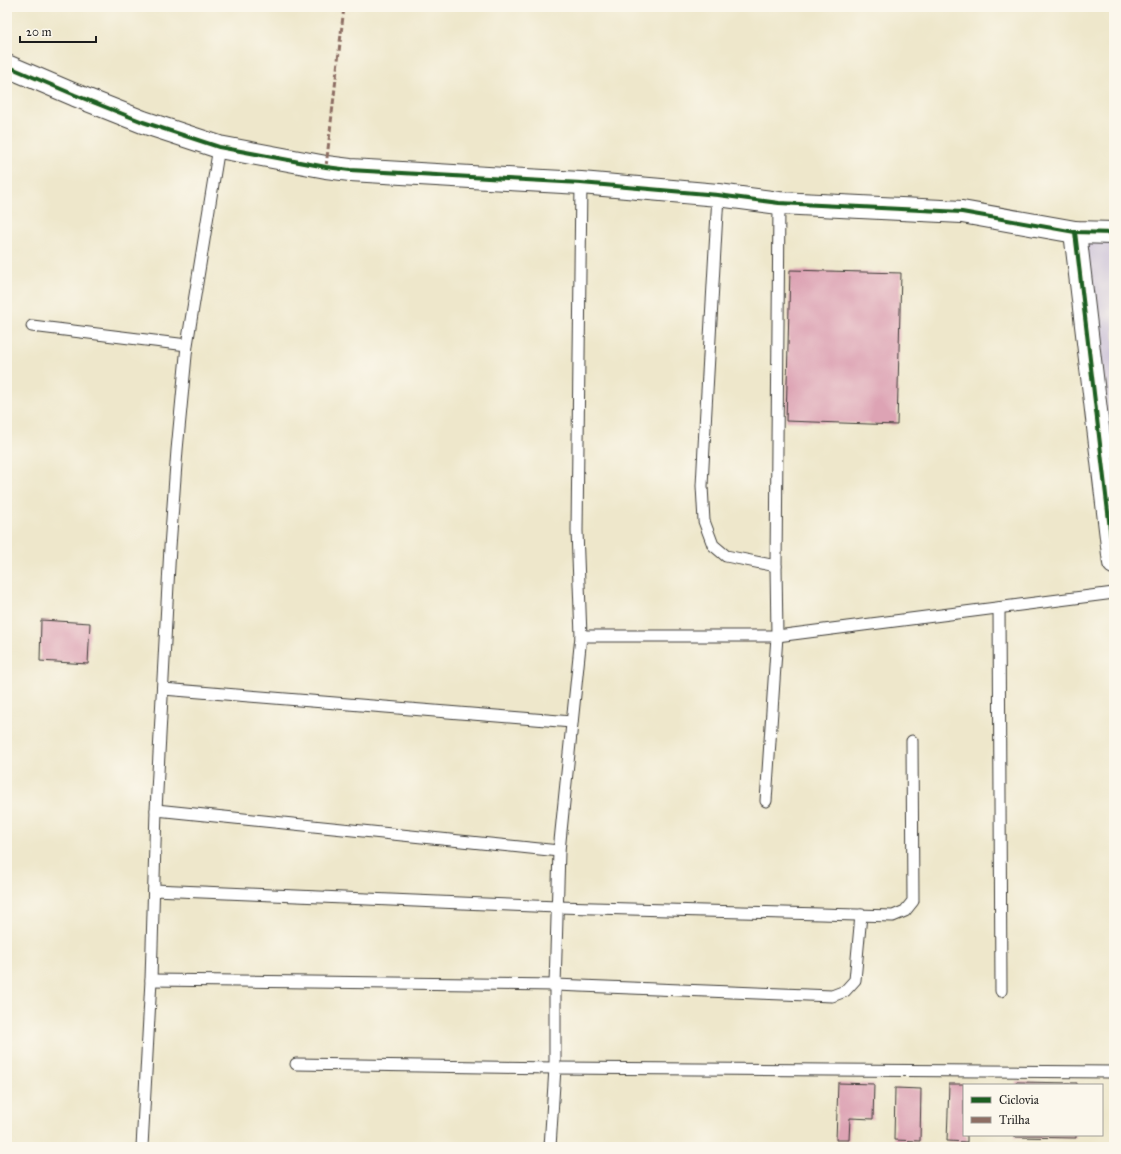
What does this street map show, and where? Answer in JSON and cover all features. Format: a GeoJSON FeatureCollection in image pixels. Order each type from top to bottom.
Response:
{"type":"FeatureCollection","features":[{"type":"Feature","properties":{"kind":"street"},"geometry":{"type":"LineString","coordinates":[[7,66],[143,122],[219,147],[350,170],[581,183],[718,194],[779,203],[962,212],[1075,232],[1114,233]]}},
{"type":"Feature","properties":{"kind":"street"},"geometry":{"type":"LineString","coordinates":[[1075,232],[1114,563]]}},
{"type":"Feature","properties":{"kind":"lane"},"geometry":{"type":"LineString","coordinates":[[142,1147],[151,980],[156,810],[170,547],[177,450],[188,345],[219,147]]}},
{"type":"Feature","properties":{"kind":"lane"},"geometry":{"type":"LineString","coordinates":[[550,1147],[555,1068],[554,985],[559,851],[580,636],[577,531],[581,183]]}},
{"type":"Feature","properties":{"kind":"lane"},"geometry":{"type":"LineString","coordinates":[[718,194],[702,486],[704,521],[712,545],[726,556],[776,566]]}},
{"type":"Feature","properties":{"kind":"lane"},"geometry":{"type":"LineString","coordinates":[[766,801],[777,636],[776,566],[779,203]]}},
{"type":"Feature","properties":{"kind":"lane"},"geometry":{"type":"LineString","coordinates":[[32,326],[188,345]]}},
{"type":"Feature","properties":{"kind":"lane"},"geometry":{"type":"LineString","coordinates":[[580,636],[777,636],[1114,593]]}},
{"type":"Feature","properties":{"kind":"lane"},"geometry":{"type":"LineString","coordinates":[[998,608],[1001,991]]}},
{"type":"Feature","properties":{"kind":"lane"},"geometry":{"type":"LineString","coordinates":[[163,689],[572,722]]}},
{"type":"Feature","properties":{"kind":"lane"},"geometry":{"type":"LineString","coordinates":[[154,890],[557,907],[893,916],[905,911],[913,901],[912,741]]}},
{"type":"Feature","properties":{"kind":"lane"},"geometry":{"type":"LineString","coordinates":[[156,810],[559,851]]}},
{"type":"Feature","properties":{"kind":"lane"},"geometry":{"type":"LineString","coordinates":[[151,980],[554,985],[832,996],[845,991],[854,980],[861,916]]}},
{"type":"Feature","properties":{"kind":"lane"},"geometry":{"type":"LineString","coordinates":[[296,1064],[555,1068],[1114,1072]]}},
{"type":"Feature","properties":{"kind":"shaded area"},"geometry":{"type":"Polygon","coordinates":[[[1075,232],[1114,233],[1114,597],[1075,232]]]}},
{"type":"Feature","properties":{"kind":"building"},"geometry":{"type":"Polygon","coordinates":[[[790,270],[901,273],[897,425],[786,421],[790,270]]]}},
{"type":"Feature","properties":{"kind":"building"},"geometry":{"type":"Polygon","coordinates":[[[41,620],[90,623],[88,664],[40,661],[41,620]]]}},
{"type":"Feature","properties":{"kind":"building"},"geometry":{"type":"Polygon","coordinates":[[[1016,1082],[1077,1083],[1077,1084],[1016,1084],[1016,1082]]]}},
{"type":"Feature","properties":{"kind":"building"},"geometry":{"type":"Polygon","coordinates":[[[838,1083],[874,1084],[873,1119],[850,1118],[849,1140],[836,1140],[838,1083]]]}},
{"type":"Feature","properties":{"kind":"building"},"geometry":{"type":"Polygon","coordinates":[[[949,1084],[963,1084],[963,1136],[967,1136],[967,1142],[947,1141],[949,1084]]]}},
{"type":"Feature","properties":{"kind":"building"},"geometry":{"type":"Polygon","coordinates":[[[895,1088],[921,1089],[920,1141],[894,1140],[895,1088]]]}},
{"type":"Feature","properties":{"kind":"building"},"geometry":{"type":"Polygon","coordinates":[[[1076,1136],[1076,1138],[1015,1137],[1076,1136]]]}},
{"type":"Feature","properties":{"kind":"marked path"},"geometry":{"type":"LineString","coordinates":[[326,167],[344,7]]}},
{"type":"Feature","properties":{"kind":"cycle path"},"geometry":{"type":"LineString","coordinates":[[7,66],[143,122],[219,147],[326,167],[350,170],[581,183],[718,195],[779,203],[962,212],[1075,232],[1114,233]]}},
{"type":"Feature","properties":{"kind":"cycle path"},"geometry":{"type":"LineString","coordinates":[[1075,232],[1114,563]]}}]}
